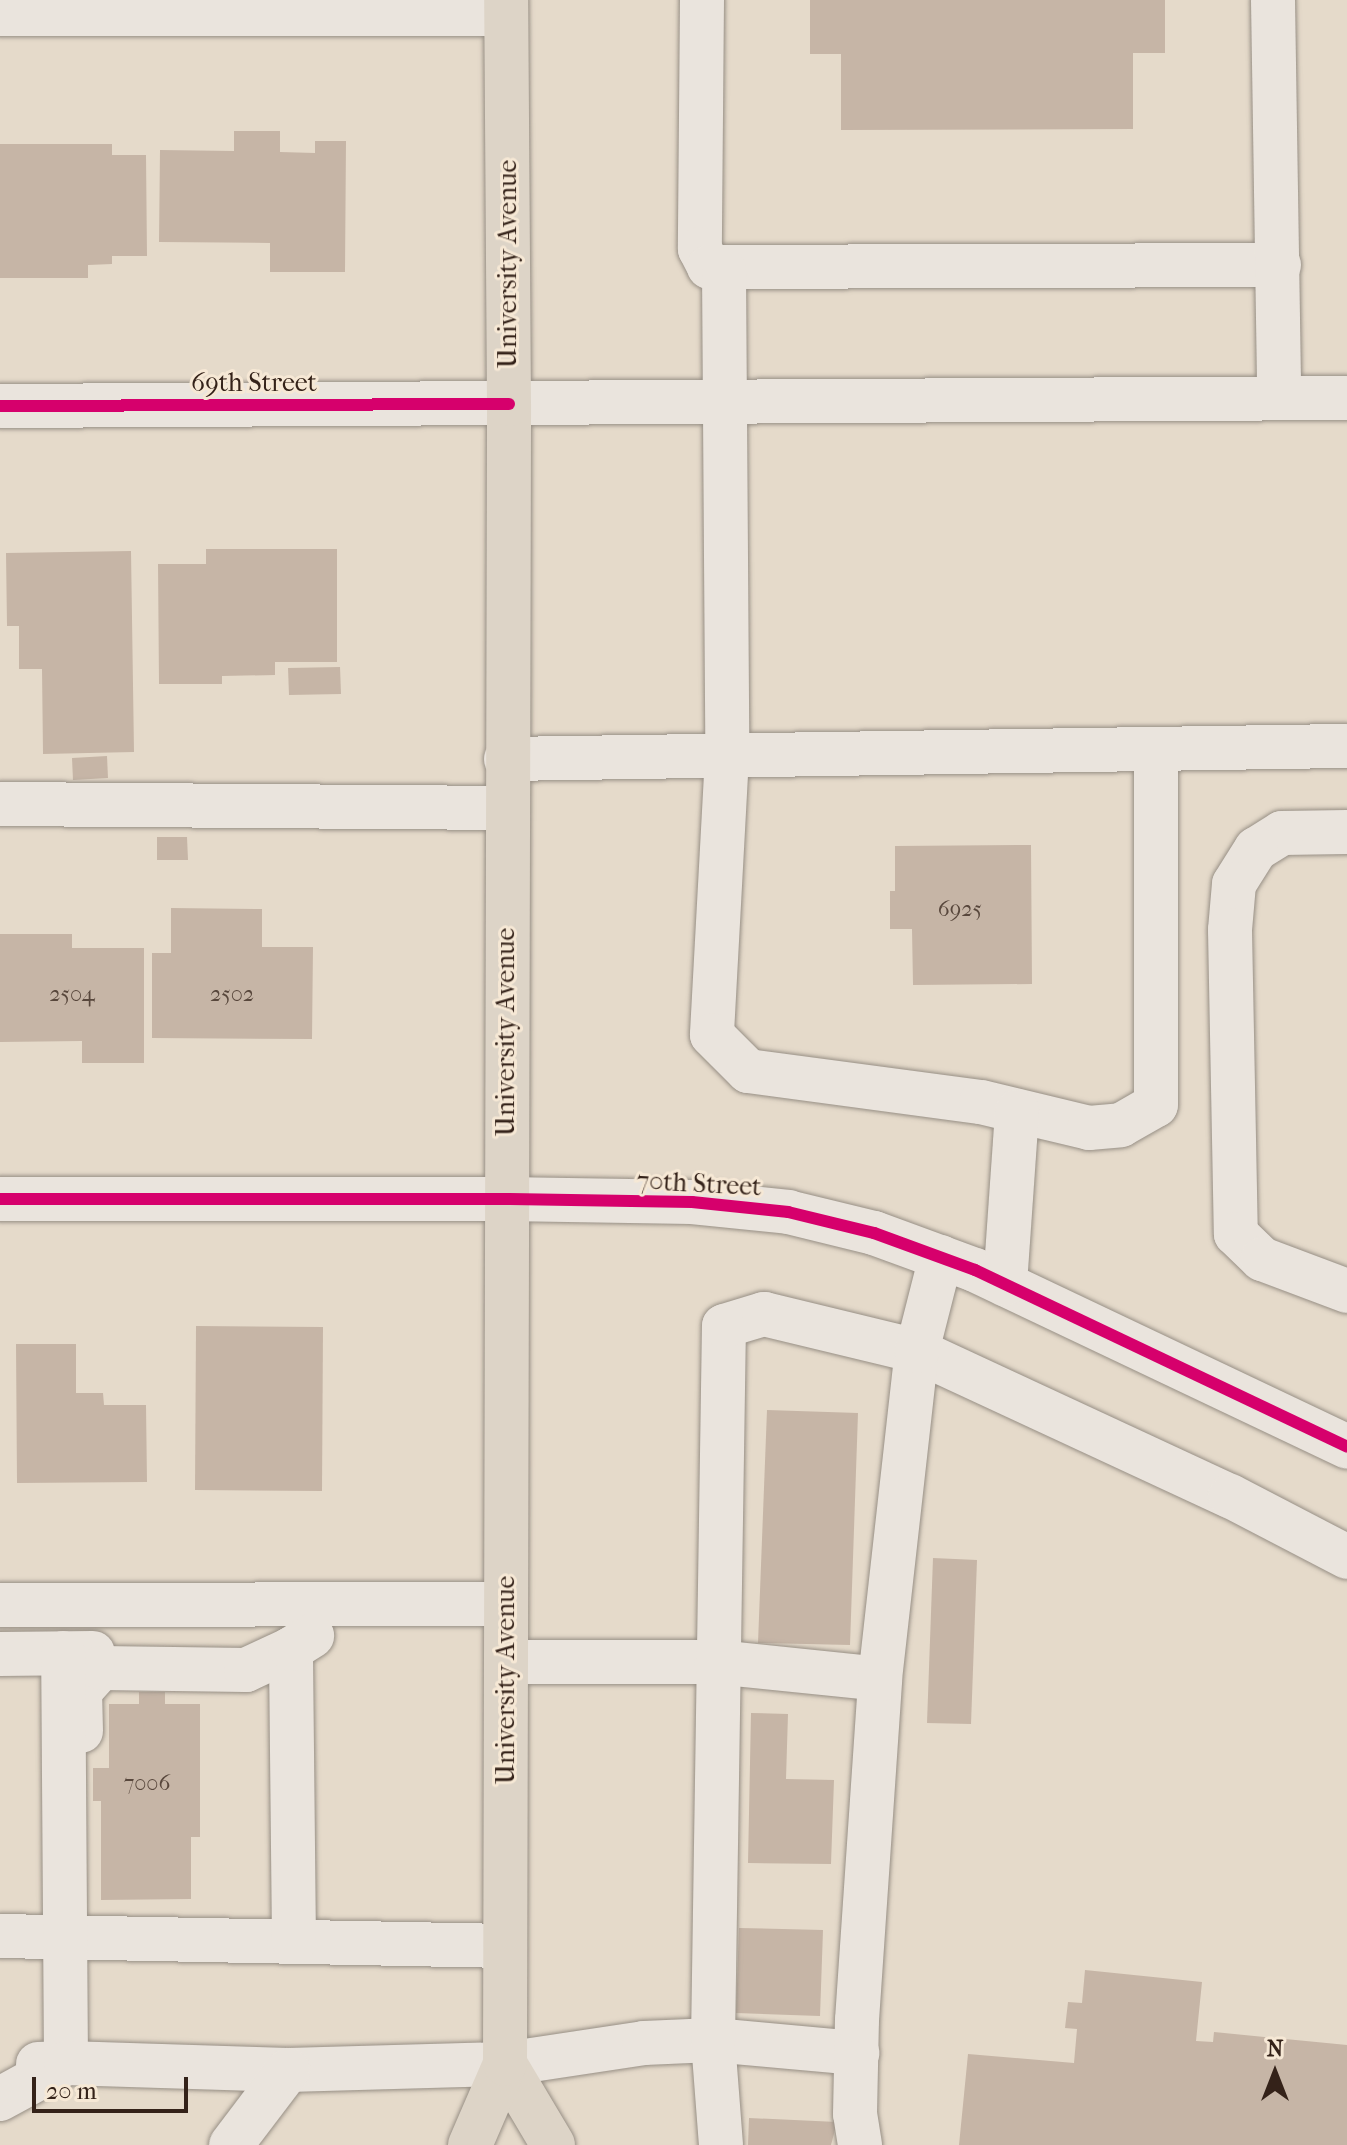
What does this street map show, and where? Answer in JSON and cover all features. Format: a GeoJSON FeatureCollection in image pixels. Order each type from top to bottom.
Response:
{"type":"FeatureCollection","features":[{"type":"Feature","properties":{"kind":"main road","name":"University Avenue"},"geometry":{"type":"LineString","coordinates":[[470,2145],[505,2064],[509,404],[506,7]]}},
{"type":"Feature","properties":{"kind":"main road"},"geometry":{"type":"LineString","coordinates":[[505,2064],[553,2145]]}},
{"type":"Feature","properties":{"kind":"street"},"geometry":{"type":"LineString","coordinates":[[702,0],[700,249],[709,267],[724,270],[1279,265]]}},
{"type":"Feature","properties":{"kind":"street"},"geometry":{"type":"LineString","coordinates":[[1273,0],[1279,398]]}},
{"type":"Feature","properties":{"kind":"street"},"geometry":{"type":"LineString","coordinates":[[0,14],[506,7]]}},
{"type":"Feature","properties":{"kind":"street"},"geometry":{"type":"LineString","coordinates":[[724,270],[727,756],[712,1035],[748,1071],[981,1102],[1089,1128],[1121,1125],[1156,1105],[1156,749]]}},
{"type":"Feature","properties":{"kind":"street","name":"69th Street"},"geometry":{"type":"LineString","coordinates":[[0,406],[1347,398]]}},
{"type":"Feature","properties":{"kind":"street"},"geometry":{"type":"LineString","coordinates":[[506,759],[1347,746]]}},
{"type":"Feature","properties":{"kind":"street"},"geometry":{"type":"LineString","coordinates":[[0,804],[506,808]]}},
{"type":"Feature","properties":{"kind":"street"},"geometry":{"type":"LineString","coordinates":[[1347,832],[1282,833],[1256,849],[1234,884],[1230,930],[1236,1234],[1262,1259],[1347,1291]]}},
{"type":"Feature","properties":{"kind":"street"},"geometry":{"type":"LineString","coordinates":[[1005,1284],[1017,1111]]}},
{"type":"Feature","properties":{"kind":"street","name":"70th Street"},"geometry":{"type":"LineString","coordinates":[[0,1199],[692,1202],[788,1212],[874,1233],[941,1257],[1005,1284],[1347,1447]]}},
{"type":"Feature","properties":{"kind":"street"},"geometry":{"type":"LineString","coordinates":[[860,2145],[855,2114],[857,2053],[880,1679],[917,1351],[941,1257]]}},
{"type":"Feature","properties":{"kind":"street"},"geometry":{"type":"LineString","coordinates":[[721,2145],[713,2040],[716,1662],[724,1326],[764,1314],[917,1351],[1230,1496],[1347,1557]]}},
{"type":"Feature","properties":{"kind":"street"},"geometry":{"type":"LineString","coordinates":[[61,1840],[83,1819],[80,1691],[101,1668],[246,1670],[291,1649],[363,1604]]}},
{"type":"Feature","properties":{"kind":"street"},"geometry":{"type":"LineString","coordinates":[[0,1605],[506,1604]]}},
{"type":"Feature","properties":{"kind":"street"},"geometry":{"type":"LineString","coordinates":[[0,1654],[291,1649]]}},
{"type":"Feature","properties":{"kind":"street"},"geometry":{"type":"LineString","coordinates":[[291,1649],[294,1942]]}},
{"type":"Feature","properties":{"kind":"street"},"geometry":{"type":"LineString","coordinates":[[63,1653],[61,1840],[66,2063]]}},
{"type":"Feature","properties":{"kind":"street"},"geometry":{"type":"LineString","coordinates":[[506,1662],[716,1662],[880,1679]]}},
{"type":"Feature","properties":{"kind":"street"},"geometry":{"type":"LineString","coordinates":[[0,1936],[505,1946]]}},
{"type":"Feature","properties":{"kind":"street"},"geometry":{"type":"LineString","coordinates":[[0,2064],[288,2070],[505,2064],[644,2043],[713,2040],[857,2053]]}},
{"type":"Feature","properties":{"kind":"street"},"geometry":{"type":"LineString","coordinates":[[0,2099],[66,2063]]}},
{"type":"Feature","properties":{"kind":"street"},"geometry":{"type":"LineString","coordinates":[[231,2145],[288,2070]]}},
{"type":"Feature","properties":{"kind":"building"},"geometry":{"type":"Polygon","coordinates":[[[810,0],[1165,0],[1165,53],[1133,53],[1133,129],[841,130],[841,54],[810,54],[810,0]]]}},
{"type":"Feature","properties":{"kind":"building"},"geometry":{"type":"Polygon","coordinates":[[[234,131],[280,131],[280,152],[315,153],[315,141],[346,141],[345,272],[270,272],[270,243],[159,242],[160,150],[234,151],[234,131]]]}},
{"type":"Feature","properties":{"kind":"building"},"geometry":{"type":"Polygon","coordinates":[[[0,144],[112,144],[112,155],[146,155],[147,256],[112,256],[112,264],[88,265],[88,278],[0,278],[0,144]]]}},
{"type":"Feature","properties":{"kind":"building"},"geometry":{"type":"Polygon","coordinates":[[[206,549],[337,549],[337,662],[275,662],[275,675],[222,676],[222,684],[159,684],[158,564],[206,564],[206,549]]]}},
{"type":"Feature","properties":{"kind":"building"},"geometry":{"type":"Polygon","coordinates":[[[131,551],[134,752],[43,754],[42,669],[19,669],[19,626],[7,626],[6,553],[131,551]]]}},
{"type":"Feature","properties":{"kind":"building"},"geometry":{"type":"Polygon","coordinates":[[[340,667],[341,694],[289,695],[288,668],[340,667]]]}},
{"type":"Feature","properties":{"kind":"building"},"geometry":{"type":"Polygon","coordinates":[[[107,756],[108,778],[73,780],[72,758],[107,756]]]}},
{"type":"Feature","properties":{"kind":"building"},"geometry":{"type":"Polygon","coordinates":[[[157,837],[187,837],[188,860],[157,860],[157,837]]]}},
{"type":"Feature","properties":{"kind":"building"},"geometry":{"type":"Polygon","coordinates":[[[1031,845],[1032,984],[913,985],[912,929],[890,929],[890,891],[895,891],[895,846],[1031,845]]]}},
{"type":"Feature","properties":{"kind":"building"},"geometry":{"type":"Polygon","coordinates":[[[171,908],[262,909],[262,947],[313,947],[312,1039],[152,1038],[152,953],[171,953],[171,908]]]}},
{"type":"Feature","properties":{"kind":"building"},"geometry":{"type":"Polygon","coordinates":[[[0,934],[72,934],[72,948],[144,948],[144,1063],[82,1063],[82,1041],[0,1042],[0,934]]]}},
{"type":"Feature","properties":{"kind":"building"},"geometry":{"type":"Polygon","coordinates":[[[196,1326],[323,1327],[322,1491],[195,1490],[196,1326]]]}},
{"type":"Feature","properties":{"kind":"building"},"geometry":{"type":"Polygon","coordinates":[[[16,1344],[76,1344],[76,1393],[103,1393],[104,1405],[146,1405],[147,1482],[17,1483],[16,1344]]]}},
{"type":"Feature","properties":{"kind":"building"},"geometry":{"type":"Polygon","coordinates":[[[767,1410],[858,1413],[850,1645],[758,1643],[767,1410]]]}},
{"type":"Feature","properties":{"kind":"building"},"geometry":{"type":"Polygon","coordinates":[[[933,1558],[977,1560],[971,1724],[927,1723],[933,1558]]]}},
{"type":"Feature","properties":{"kind":"building"},"geometry":{"type":"Polygon","coordinates":[[[139,1692],[165,1692],[165,1704],[200,1704],[200,1837],[191,1837],[191,1899],[101,1900],[101,1801],[93,1801],[93,1768],[109,1768],[109,1704],[139,1704],[139,1692]]]}},
{"type":"Feature","properties":{"kind":"building"},"geometry":{"type":"Polygon","coordinates":[[[751,1713],[788,1714],[786,1779],[834,1780],[831,1864],[748,1863],[751,1713]]]}},
{"type":"Feature","properties":{"kind":"building"},"geometry":{"type":"Polygon","coordinates":[[[739,1928],[823,1930],[820,2016],[736,2013],[739,1928]]]}},
{"type":"Feature","properties":{"kind":"building"},"geometry":{"type":"Polygon","coordinates":[[[1085,1970],[1202,1982],[1196,2041],[1213,2042],[1214,2032],[1347,2045],[1347,2145],[959,2145],[968,2054],[1074,2063],[1077,2029],[1065,2028],[1068,2002],[1082,2003],[1085,1970]]]}},
{"type":"Feature","properties":{"kind":"building"},"geometry":{"type":"Polygon","coordinates":[[[749,2118],[837,2122],[831,2145],[748,2145],[749,2118]]]}},
{"type":"Feature","properties":{"kind":"cycle path"},"geometry":{"type":"LineString","coordinates":[[0,406],[509,404]]}},
{"type":"Feature","properties":{"kind":"cycle path"},"geometry":{"type":"LineString","coordinates":[[0,1199],[692,1202],[788,1212],[874,1233],[975,1270],[1347,1447]]}}]}
